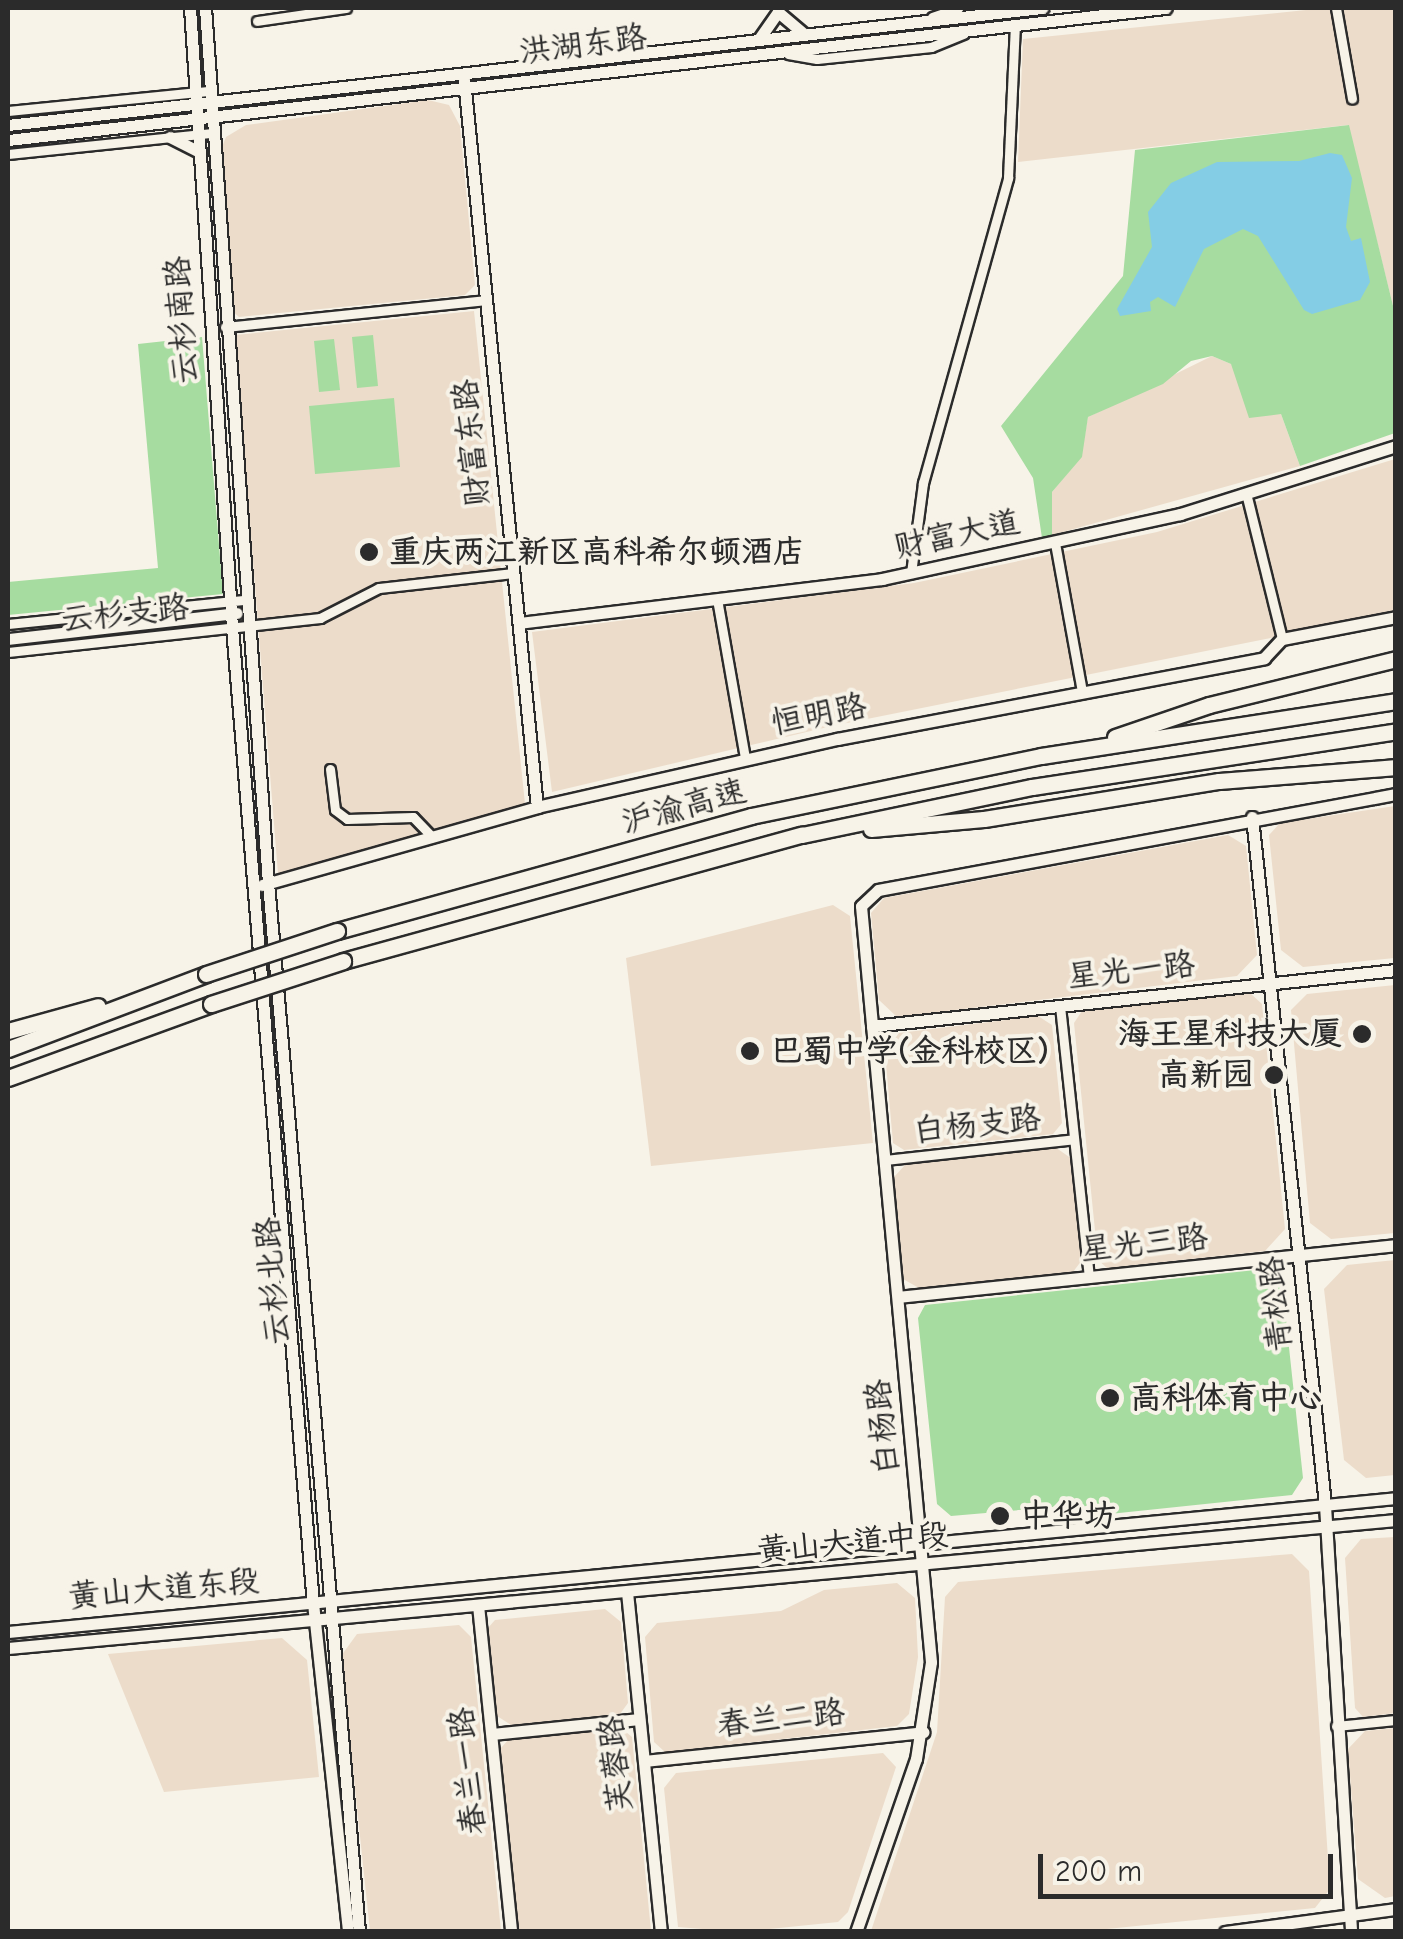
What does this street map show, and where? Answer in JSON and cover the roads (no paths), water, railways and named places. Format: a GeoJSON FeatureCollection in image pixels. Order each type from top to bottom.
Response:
{"type":"FeatureCollection","features":[{"type":"Feature","properties":{"kind":"highway"},"geometry":{"type":"LineString","coordinates":[[1077,750],[1209,705],[1396,659]]}},
{"type":"Feature","properties":{"kind":"highway","name":"沪渝高速"},"geometry":{"type":"LineString","coordinates":[[8,1049],[132,1000],[337,931],[751,816],[1077,750],[1396,700]]}},
{"type":"Feature","properties":{"kind":"highway","name":"沪渝高速"},"geometry":{"type":"LineString","coordinates":[[8,1078],[343,961],[802,835],[1032,787],[1396,732]]}},
{"type":"Feature","properties":{"kind":"highway"},"geometry":{"type":"LineString","coordinates":[[802,835],[984,819],[1238,779],[1396,767]]}},
{"type":"Feature","properties":{"kind":"highway"},"geometry":{"type":"LineString","coordinates":[[8,1030],[132,1000]]}},
{"type":"Feature","properties":{"kind":"main road","name":"云杉南路"},"geometry":{"type":"LineString","coordinates":[[190,8],[194,92],[201,106],[225,326],[247,613]]}},
{"type":"Feature","properties":{"kind":"main road","name":"云杉南路"},"geometry":{"type":"LineString","coordinates":[[201,106],[208,91],[204,8]]}},
{"type":"Feature","properties":{"kind":"main road","name":"洪湖东路"},"geometry":{"type":"LineString","coordinates":[[8,126],[1042,8]]}},
{"type":"Feature","properties":{"kind":"main road","name":"洪湖东路"},"geometry":{"type":"LineString","coordinates":[[8,140],[203,128],[465,86],[1164,8]]}},
{"type":"Feature","properties":{"kind":"main road"},"geometry":{"type":"LineString","coordinates":[[759,39],[778,10],[804,34]]}},
{"type":"Feature","properties":{"kind":"main road","name":"财富东路"},"geometry":{"type":"LineString","coordinates":[[464,72],[537,807]]}},
{"type":"Feature","properties":{"kind":"main road","name":"云杉南路"},"geometry":{"type":"LineString","coordinates":[[203,128],[197,151],[231,614]]}},
{"type":"Feature","properties":{"kind":"main road"},"geometry":{"type":"LineString","coordinates":[[170,136],[197,151]]}},
{"type":"Feature","properties":{"kind":"main road","name":"财富大道"},"geometry":{"type":"LineString","coordinates":[[519,623],[911,573],[1055,543],[1246,493],[1396,446]]}},
{"type":"Feature","properties":{"kind":"main road"},"geometry":{"type":"LineString","coordinates":[[8,639],[247,613]]}},
{"type":"Feature","properties":{"kind":"main road","name":"云杉北路"},"geometry":{"type":"LineString","coordinates":[[247,613],[320,1602]]}},
{"type":"Feature","properties":{"kind":"main road","name":"云杉北路"},"geometry":{"type":"LineString","coordinates":[[231,614],[320,1602],[359,1932]]}},
{"type":"Feature","properties":{"kind":"main road","name":"恒明路"},"geometry":{"type":"LineString","coordinates":[[254,887],[537,807],[746,758],[1264,658],[1282,639],[1396,616]]}},
{"type":"Feature","properties":{"kind":"main road"},"geometry":{"type":"LineString","coordinates":[[1252,817],[1396,794]]}},
{"type":"Feature","properties":{"kind":"main road","name":"白杨路"},"geometry":{"type":"LineString","coordinates":[[856,1932],[924,1732],[931,1662],[861,906],[878,890],[1252,817]]}},
{"type":"Feature","properties":{"kind":"main road","name":"青松路"},"geometry":{"type":"LineString","coordinates":[[1252,817],[1325,1506],[1350,1925]]}},
{"type":"Feature","properties":{"kind":"main road","name":"星光一路"},"geometry":{"type":"LineString","coordinates":[[872,1026],[1396,970]]}},
{"type":"Feature","properties":{"kind":"main road","name":"星光三路"},"geometry":{"type":"LineString","coordinates":[[898,1297],[1396,1245]]}},
{"type":"Feature","properties":{"kind":"main road","name":"黄山大道中段"},"geometry":{"type":"LineString","coordinates":[[320,1602],[1396,1498]]}},
{"type":"Feature","properties":{"kind":"main road","name":"黄山大道中段"},"geometry":{"type":"LineString","coordinates":[[322,1621],[1396,1520]]}},
{"type":"Feature","properties":{"kind":"main road","name":"芙蓉路"},"geometry":{"type":"LineString","coordinates":[[627,1592],[661,1932]]}},
{"type":"Feature","properties":{"kind":"main road","name":"黄山大道东段"},"geometry":{"type":"LineString","coordinates":[[8,1632],[320,1602]]}},
{"type":"Feature","properties":{"kind":"main road","name":"春兰一路"},"geometry":{"type":"LineString","coordinates":[[478,1605],[511,1932]]}},
{"type":"Feature","properties":{"kind":"main road","name":"云杉北路"},"geometry":{"type":"LineString","coordinates":[[322,1621],[348,1932]]}},
{"type":"Feature","properties":{"kind":"main road","name":"黄山大道东段"},"geometry":{"type":"LineString","coordinates":[[8,1648],[322,1621]]}},
{"type":"Feature","properties":{"kind":"main road"},"geometry":{"type":"LineString","coordinates":[[492,1734],[640,1719]]}},
{"type":"Feature","properties":{"kind":"main road","name":"春兰二路"},"geometry":{"type":"LineString","coordinates":[[644,1761],[924,1732]]}},
{"type":"Feature","properties":{"kind":"main road"},"geometry":{"type":"LineString","coordinates":[[1225,1932],[1350,1925],[1396,1908]]}},
{"type":"Feature","properties":{"kind":"street"},"geometry":{"type":"LineString","coordinates":[[257,21],[346,8]]}},
{"type":"Feature","properties":{"kind":"street"},"geometry":{"type":"LineString","coordinates":[[920,21],[958,8]]}},
{"type":"Feature","properties":{"kind":"street"},"geometry":{"type":"LineString","coordinates":[[1336,8],[1352,99]]}},
{"type":"Feature","properties":{"kind":"street"},"geometry":{"type":"LineString","coordinates":[[911,573],[923,484],[1008,178],[1015,24]]}},
{"type":"Feature","properties":{"kind":"street"},"geometry":{"type":"LineString","coordinates":[[8,111],[208,91]]}},
{"type":"Feature","properties":{"kind":"street","name":"洪湖东路"},"geometry":{"type":"LineString","coordinates":[[8,154],[170,136],[203,128]]}},
{"type":"Feature","properties":{"kind":"street"},"geometry":{"type":"LineString","coordinates":[[225,326],[486,300]]}},
{"type":"Feature","properties":{"kind":"street"},"geometry":{"type":"LineString","coordinates":[[1246,493],[1282,639]]}},
{"type":"Feature","properties":{"kind":"street"},"geometry":{"type":"LineString","coordinates":[[1055,543],[1082,692]]}},
{"type":"Feature","properties":{"kind":"street"},"geometry":{"type":"LineString","coordinates":[[247,613],[320,618],[379,588],[514,573]]}},
{"type":"Feature","properties":{"kind":"street"},"geometry":{"type":"LineString","coordinates":[[717,599],[746,758]]}},
{"type":"Feature","properties":{"kind":"street","name":"云杉支路"},"geometry":{"type":"LineString","coordinates":[[8,624],[231,614]]}},
{"type":"Feature","properties":{"kind":"street","name":"云杉支路"},"geometry":{"type":"LineString","coordinates":[[8,652],[231,614]]}},
{"type":"Feature","properties":{"kind":"street"},"geometry":{"type":"LineString","coordinates":[[330,769],[335,810],[347,819],[413,817],[432,837]]}},
{"type":"Feature","properties":{"kind":"street"},"geometry":{"type":"LineString","coordinates":[[1060,1006],[1088,1277]]}},
{"type":"Feature","properties":{"kind":"street","name":"白杨支路"},"geometry":{"type":"LineString","coordinates":[[885,1160],[1074,1139]]}},
{"type":"Feature","properties":{"kind":"street"},"geometry":{"type":"LineString","coordinates":[[1336,1726],[1396,1720]]}},
{"type":"Feature","properties":{"kind":"water"},"geometry":{"type":"Polygon","coordinates":[[[1330,153],[1342,155],[1352,178],[1346,227],[1351,241],[1361,238],[1370,282],[1360,300],[1312,314],[1304,310],[1258,236],[1243,229],[1204,249],[1175,307],[1158,297],[1150,302],[1151,311],[1120,316],[1117,309],[1152,247],[1148,212],[1171,183],[1217,162],[1299,161],[1330,153]]]}},
{"type":"Feature","properties":{"kind":"place","name":"重庆两江新区高科希尔顿酒店"},"geometry":{"type":"Point","coordinates":[369,552]}},
{"type":"Feature","properties":{"kind":"place","name":"海王星科技大厦"},"geometry":{"type":"Point","coordinates":[1362,1034]}},
{"type":"Feature","properties":{"kind":"place","name":"巴蜀中学(金科校区)"},"geometry":{"type":"Point","coordinates":[750,1051]}},
{"type":"Feature","properties":{"kind":"place","name":"高新园"},"geometry":{"type":"Point","coordinates":[1274,1075]}},
{"type":"Feature","properties":{"kind":"place","name":"高科体育中心"},"geometry":{"type":"Point","coordinates":[1110,1398]}},
{"type":"Feature","properties":{"kind":"place","name":"中华坊"},"geometry":{"type":"Point","coordinates":[1000,1516]}}]}
